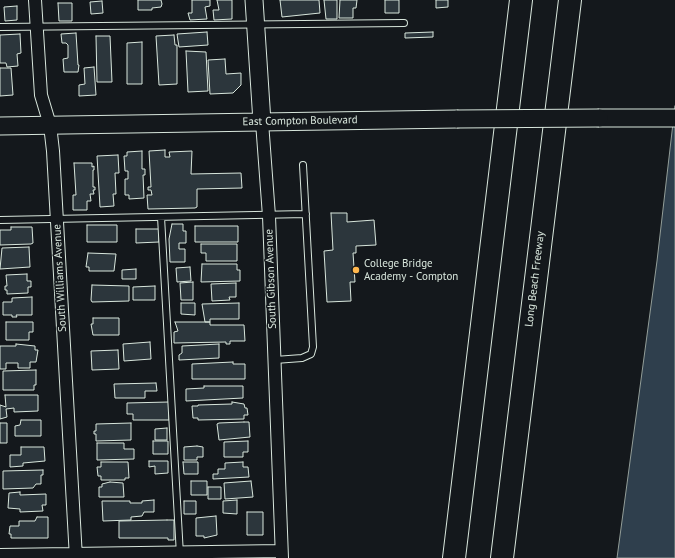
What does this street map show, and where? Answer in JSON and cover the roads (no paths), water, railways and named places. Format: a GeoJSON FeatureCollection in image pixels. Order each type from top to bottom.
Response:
{"type":"FeatureCollection","features":[{"type":"Feature","properties":{"kind":"highway"},"geometry":{"type":"LineString","coordinates":[[454,558],[521,0]]}},
{"type":"Feature","properties":{"kind":"highway","name":"Long Beach Freeway"},"geometry":{"type":"LineString","coordinates":[[502,558],[570,0]]}},
{"type":"Feature","properties":{"kind":"main road","name":"South Gibson Avenue"},"geometry":{"type":"LineString","coordinates":[[254,0],[262,122]]}},
{"type":"Feature","properties":{"kind":"main road","name":"East Compton Boulevard"},"geometry":{"type":"LineString","coordinates":[[0,126],[457,119],[675,118]]}},
{"type":"Feature","properties":{"kind":"street","name":"South Williams Avenue"},"geometry":{"type":"LineString","coordinates":[[35,0],[41,95],[50,125],[57,219],[76,556]]}},
{"type":"Feature","properties":{"kind":"street","name":"South Gibson Avenue"},"geometry":{"type":"LineString","coordinates":[[262,122],[269,216],[282,555]]}},
{"type":"Feature","properties":{"kind":"street"},"geometry":{"type":"LineString","coordinates":[[0,555],[282,555]]}},
{"type":"Feature","properties":{"kind":"lane"},"geometry":{"type":"LineString","coordinates":[[0,27],[255,23],[404,23]]}},
{"type":"Feature","properties":{"kind":"lane"},"geometry":{"type":"LineString","coordinates":[[275,360],[302,358],[311,354],[313,347],[303,165]]}},
{"type":"Feature","properties":{"kind":"lane"},"geometry":{"type":"LineString","coordinates":[[0,220],[269,216],[306,214]]}},
{"type":"Feature","properties":{"kind":"lane"},"geometry":{"type":"LineString","coordinates":[[161,217],[180,556]]}},
{"type":"Feature","properties":{"kind":"water"},"geometry":{"type":"Polygon","coordinates":[[[675,106],[675,558],[617,558],[657,261],[675,106]]]}},
{"type":"Feature","properties":{"kind":"place","name":"College Bridge Academy - Compton"},"geometry":{"type":"Point","coordinates":[356,270]}}]}
